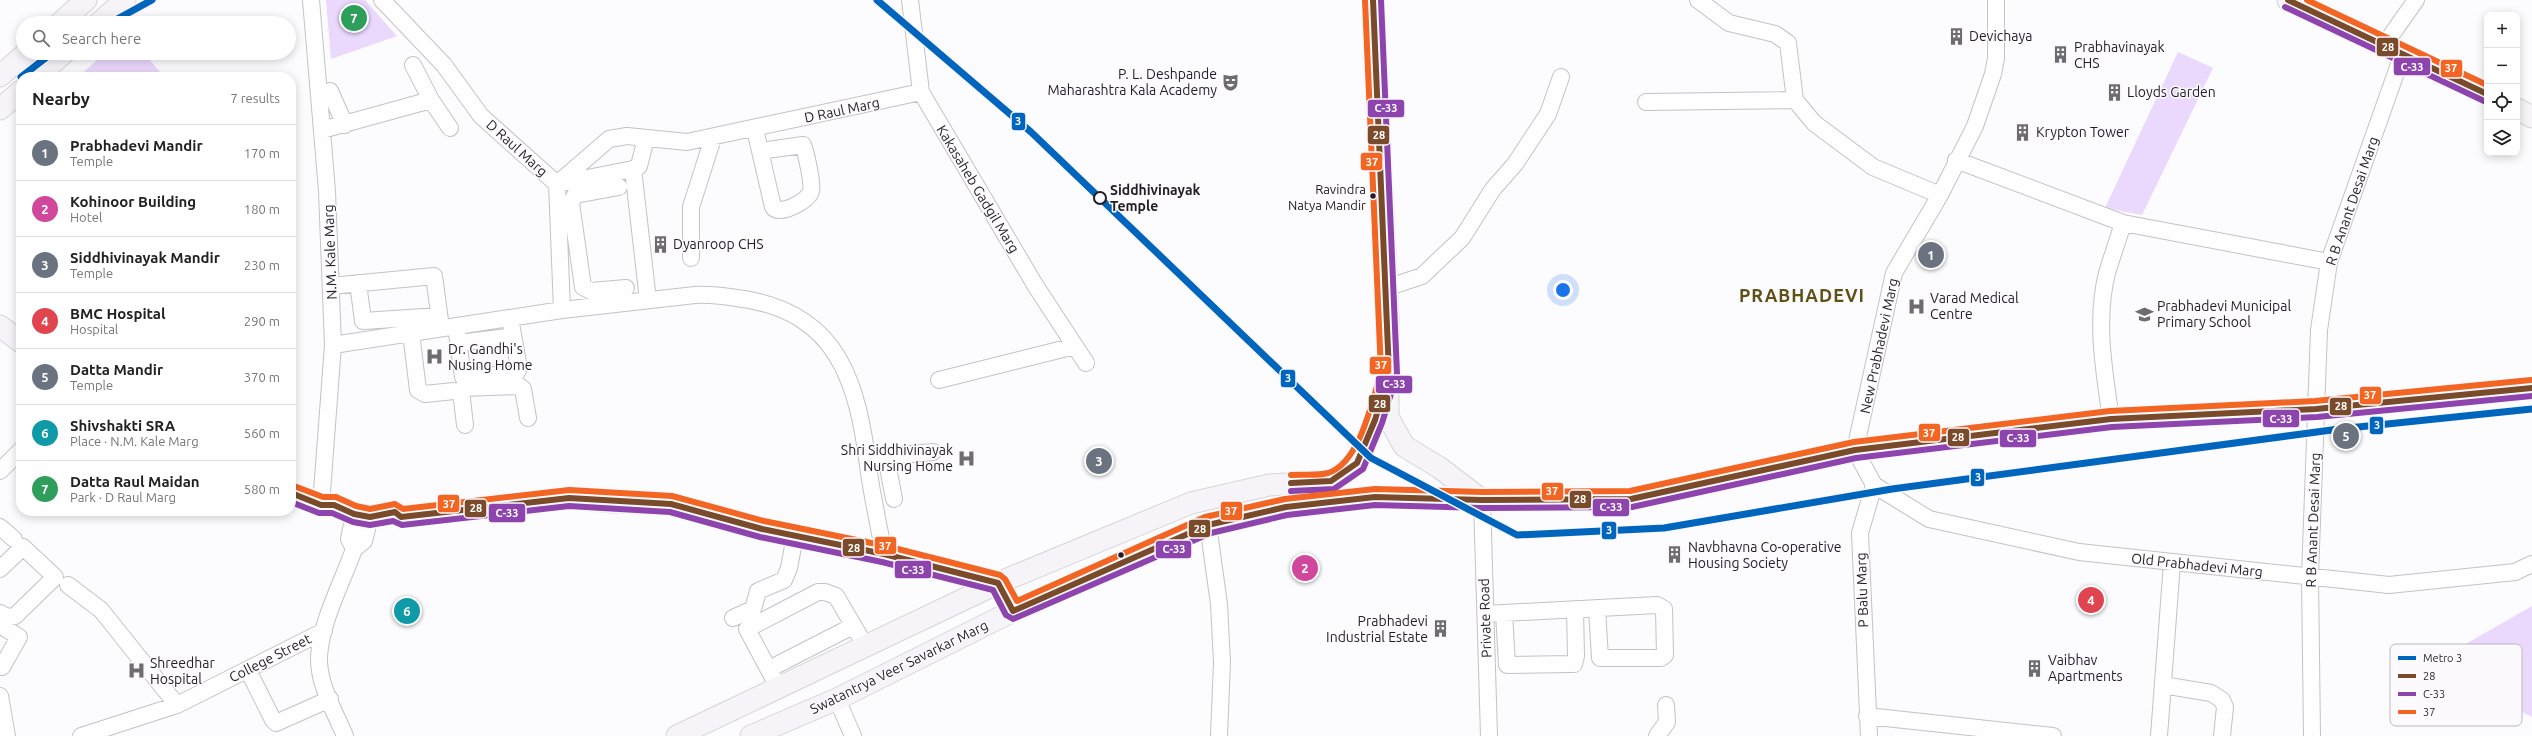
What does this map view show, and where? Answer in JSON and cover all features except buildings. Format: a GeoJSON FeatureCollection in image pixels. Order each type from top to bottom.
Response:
{"type":"FeatureCollection","features":[{"type":"Feature","properties":{"kind":"main road"},"geometry":{"type":"LineString","coordinates":[[68,16],[86,0]]}},
{"type":"Feature","properties":{"kind":"main road"},"geometry":{"type":"LineString","coordinates":[[107,16],[125,0]]}},
{"type":"Feature","properties":{"kind":"main road"},"geometry":{"type":"LineString","coordinates":[[1373,0],[1386,288],[1389,373],[1388,417],[1404,446],[1440,468],[1482,500]]}},
{"type":"Feature","properties":{"kind":"main road"},"geometry":{"type":"LineString","coordinates":[[2288,0],[2394,48],[2484,93]]}},
{"type":"Feature","properties":{"kind":"main road"},"geometry":{"type":"LineString","coordinates":[[0,76],[18,60]]}},
{"type":"Feature","properties":{"kind":"main road"},"geometry":{"type":"LineString","coordinates":[[43,72],[56,60]]}},
{"type":"Feature","properties":{"kind":"main road"},"geometry":{"type":"LineString","coordinates":[[0,109],[16,95]]}},
{"type":"Feature","properties":{"kind":"main road"},"geometry":{"type":"LineString","coordinates":[[2520,111],[2532,117]]}},
{"type":"Feature","properties":{"kind":"main road"},"geometry":{"type":"LineString","coordinates":[[0,326],[16,338]]}},
{"type":"Feature","properties":{"kind":"main road"},"geometry":{"type":"LineString","coordinates":[[677,736],[773,678],[866,647],[998,583],[1191,503],[1269,485],[1331,481],[1357,463],[1375,420],[1389,373]]}},
{"type":"Feature","properties":{"kind":"main road","name":"Swatantrya Veer Savarkar Marg"},"geometry":{"type":"LineString","coordinates":[[751,736],[837,699],[1013,611],[1208,526],[1286,507],[1376,498],[1482,500],[1631,499],[1855,450],[2111,419],[2316,409],[2532,388]]}},
{"type":"Feature","properties":{"kind":"main road"},"geometry":{"type":"LineString","coordinates":[[296,495],[321,505],[334,505],[361,521],[397,522],[401,517],[569,498],[671,504],[795,536],[884,554],[998,583],[1013,611]]}},
{"type":"Feature","properties":{"kind":"street","name":"N.M. Kale Marg"},"geometry":{"type":"LineString","coordinates":[[311,0],[328,191],[333,345],[321,505]]}},
{"type":"Feature","properties":{"kind":"street","name":"Kakasaheb Gadgil Marg"},"geometry":{"type":"LineString","coordinates":[[910,0],[921,92],[1035,285],[1086,363]]}},
{"type":"Feature","properties":{"kind":"street"},"geometry":{"type":"LineString","coordinates":[[1698,0],[1728,23],[1781,36],[1788,43],[1795,100],[1814,123],[1872,167],[1940,195]]}},
{"type":"Feature","properties":{"kind":"street","name":"New Prabhadevi Marg"},"geometry":{"type":"LineString","coordinates":[[1855,450],[1894,273],[1940,195],[1956,160],[1975,126],[1993,74],[1996,58],[1996,0]]}},
{"type":"Feature","properties":{"kind":"street","name":"R B Anant Desai Marg"},"geometry":{"type":"LineString","coordinates":[[2312,736],[2310,576],[2319,330],[2329,262],[2394,48],[2416,0]]}},
{"type":"Feature","properties":{"kind":"street","name":"D Raul Marg"},"geometry":{"type":"LineString","coordinates":[[390,3],[444,65],[481,116],[557,184],[609,139],[627,136],[687,142],[755,129],[921,92]]}},
{"type":"Feature","properties":{"kind":"street"},"geometry":{"type":"LineString","coordinates":[[413,65],[431,100],[450,128]]}},
{"type":"Feature","properties":{"kind":"street"},"geometry":{"type":"LineString","coordinates":[[1386,288],[1422,276],[1462,238],[1493,189],[1515,164],[1548,114],[1561,77]]}},
{"type":"Feature","properties":{"kind":"street"},"geometry":{"type":"LineString","coordinates":[[330,91],[345,125]]}},
{"type":"Feature","properties":{"kind":"street"},"geometry":{"type":"LineString","coordinates":[[322,130],[345,125],[431,100]]}},
{"type":"Feature","properties":{"kind":"street"},"geometry":{"type":"LineString","coordinates":[[1646,102],[1795,100]]}},
{"type":"Feature","properties":{"kind":"street"},"geometry":{"type":"LineString","coordinates":[[755,129],[760,151]]}},
{"type":"Feature","properties":{"kind":"street"},"geometry":{"type":"LineString","coordinates":[[646,138],[639,166],[633,169],[619,182],[581,186],[557,184],[565,216],[576,242],[581,283],[585,289],[591,291],[648,300],[709,294],[747,299],[785,311],[815,329],[841,360],[859,408],[884,554]]}},
{"type":"Feature","properties":{"kind":"street"},"geometry":{"type":"LineString","coordinates":[[691,258],[691,207],[712,138]]}},
{"type":"Feature","properties":{"kind":"street"},"geometry":{"type":"LineString","coordinates":[[1956,160],[2123,223],[2329,262]]}},
{"type":"Feature","properties":{"kind":"street"},"geometry":{"type":"LineString","coordinates":[[633,169],[648,300]]}},
{"type":"Feature","properties":{"kind":"street"},"geometry":{"type":"LineString","coordinates":[[562,310],[559,244],[565,216],[572,199],[581,186]]}},
{"type":"Feature","properties":{"kind":"street"},"geometry":{"type":"LineString","coordinates":[[2111,419],[2103,365],[2101,319],[2107,274],[2123,223]]}},
{"type":"Feature","properties":{"kind":"street"},"geometry":{"type":"LineString","coordinates":[[559,244],[576,242]]}},
{"type":"Feature","properties":{"kind":"street"},"geometry":{"type":"LineString","coordinates":[[561,273],[580,271]]}},
{"type":"Feature","properties":{"kind":"street"},"geometry":{"type":"LineString","coordinates":[[331,286],[434,276],[445,324],[454,391],[462,424],[461,389],[473,383],[516,374],[519,371],[510,318]]}},
{"type":"Feature","properties":{"kind":"street"},"geometry":{"type":"LineString","coordinates":[[358,283],[363,321],[445,324],[510,318],[562,310],[617,294]]}},
{"type":"Feature","properties":{"kind":"street"},"geometry":{"type":"LineString","coordinates":[[333,345],[411,333],[445,324]]}},
{"type":"Feature","properties":{"kind":"street"},"geometry":{"type":"LineString","coordinates":[[445,324],[458,343],[462,375],[473,383],[522,387],[528,418]]}},
{"type":"Feature","properties":{"kind":"street"},"geometry":{"type":"LineString","coordinates":[[411,333],[418,390],[425,394],[454,391]]}},
{"type":"Feature","properties":{"kind":"street"},"geometry":{"type":"LineString","coordinates":[[458,343],[508,337]]}},
{"type":"Feature","properties":{"kind":"street"},"geometry":{"type":"LineString","coordinates":[[939,380],[1075,346]]}},
{"type":"Feature","properties":{"kind":"street"},"geometry":{"type":"LineString","coordinates":[[1855,450],[1874,484]]}},
{"type":"Feature","properties":{"kind":"street"},"geometry":{"type":"LineString","coordinates":[[868,458],[933,452]]}},
{"type":"Feature","properties":{"kind":"street"},"geometry":{"type":"LineString","coordinates":[[0,471],[16,455]]}},
{"type":"Feature","properties":{"kind":"street"},"geometry":{"type":"LineString","coordinates":[[886,456],[894,499]]}},
{"type":"Feature","properties":{"kind":"street","name":"Old Prabhadevi Marg"},"geometry":{"type":"LineString","coordinates":[[1874,484],[1929,519],[2079,552],[2389,585],[2514,572],[2532,564]]}},
{"type":"Feature","properties":{"kind":"street","name":"P Balu Marg"},"geometry":{"type":"LineString","coordinates":[[1869,736],[1860,533],[1874,484]]}},
{"type":"Feature","properties":{"kind":"street","name":"Private Road"},"geometry":{"type":"LineString","coordinates":[[1482,500],[1489,736]]}},
{"type":"Feature","properties":{"kind":"street"},"geometry":{"type":"LineString","coordinates":[[345,736],[325,688],[319,658],[324,631],[354,549],[364,541],[361,521]]}},
{"type":"Feature","properties":{"kind":"street"},"geometry":{"type":"LineString","coordinates":[[1208,526],[1219,604],[1222,662],[1220,736]]}},
{"type":"Feature","properties":{"kind":"street"},"geometry":{"type":"LineString","coordinates":[[0,527],[14,539]]}},
{"type":"Feature","properties":{"kind":"street"},"geometry":{"type":"LineString","coordinates":[[740,621],[755,607],[758,592],[784,580],[789,568],[795,536]]}},
{"type":"Feature","properties":{"kind":"street"},"geometry":{"type":"LineString","coordinates":[[0,570],[23,547],[55,577],[15,616],[7,617],[0,613]]}},
{"type":"Feature","properties":{"kind":"street"},"geometry":{"type":"LineString","coordinates":[[2159,736],[2172,563]]}},
{"type":"Feature","properties":{"kind":"street"},"geometry":{"type":"LineString","coordinates":[[68,585],[100,610],[177,705]]}},
{"type":"Feature","properties":{"kind":"street"},"geometry":{"type":"LineString","coordinates":[[740,621],[812,595],[825,592],[836,596],[866,647]]}},
{"type":"Feature","properties":{"kind":"street"},"geometry":{"type":"LineString","coordinates":[[1485,614],[1575,609],[1657,605],[1663,607],[1665,655],[1661,658],[1600,658],[1597,608]]}},
{"type":"Feature","properties":{"kind":"street"},"geometry":{"type":"LineString","coordinates":[[1504,613],[1507,665],[1574,664],[1576,656],[1575,609]]}},
{"type":"Feature","properties":{"kind":"street"},"geometry":{"type":"LineString","coordinates":[[740,621],[773,678],[854,626]]}},
{"type":"Feature","properties":{"kind":"street"},"geometry":{"type":"LineString","coordinates":[[0,625],[19,637],[1,668]]}},
{"type":"Feature","properties":{"kind":"street","name":"College Street"},"geometry":{"type":"LineString","coordinates":[[81,736],[177,705],[324,631]]}},
{"type":"Feature","properties":{"kind":"street"},"geometry":{"type":"LineString","coordinates":[[248,670],[273,720],[276,723],[330,700]]}},
{"type":"Feature","properties":{"kind":"street"},"geometry":{"type":"LineString","coordinates":[[2163,685],[2211,693],[2218,696],[2225,707],[2222,736]]}},
{"type":"Feature","properties":{"kind":"street"},"geometry":{"type":"LineString","coordinates":[[2228,736],[2233,693]]}},
{"type":"Feature","properties":{"kind":"street"},"geometry":{"type":"LineString","coordinates":[[0,696],[7,736]]}},
{"type":"Feature","properties":{"kind":"street"},"geometry":{"type":"LineString","coordinates":[[837,699],[853,736]]}},
{"type":"Feature","properties":{"kind":"street"},"geometry":{"type":"LineString","coordinates":[[1657,736],[1667,722],[1666,704]]}},
{"type":"Feature","properties":{"kind":"street"},"geometry":{"type":"LineString","coordinates":[[1867,716],[2053,736]]}},
{"type":"Feature","properties":{"kind":"shaded area"},"geometry":{"type":"Polygon","coordinates":[[[326,0],[365,0],[397,36],[331,59],[326,0]]]}},
{"type":"Feature","properties":{"kind":"shaded area"},"geometry":{"type":"Polygon","coordinates":[[[2178,52],[2213,68],[2142,215],[2105,208],[2178,52]]]}},
{"type":"Feature","properties":{"kind":"shaded area"},"geometry":{"type":"Polygon","coordinates":[[[97,60],[150,60],[160,72],[84,72],[97,60]]]}},
{"type":"Feature","properties":{"kind":"shaded area"},"geometry":{"type":"Polygon","coordinates":[[[2532,606],[2532,717],[2522,712],[2522,644],[2466,644],[2532,606]]]}},
{"type":"Feature","properties":{"kind":"metro line","name":"3"},"geometry":{"type":"LineString","coordinates":[[123,16],[152,0]]}},
{"type":"Feature","properties":{"kind":"metro line","name":"3"},"geometry":{"type":"LineString","coordinates":[[877,0],[1031,132],[1371,458],[1517,535],[1664,528],[1892,489],[2339,429],[2532,409]]}},
{"type":"Feature","properties":{"kind":"metro line","name":"3"},"geometry":{"type":"LineString","coordinates":[[27,72],[43,60]]}},
{"type":"Feature","properties":{"kind":"transit line","name":"37"},"geometry":{"type":"LineString","coordinates":[[1291,475],[1328,473],[1339,467],[1349,457],[1363,430],[1381,372],[1365,0]]}},
{"type":"Feature","properties":{"kind":"transit line","name":"28"},"geometry":{"type":"LineString","coordinates":[[1291,483],[1331,481],[1357,463],[1375,420],[1389,373],[1373,0]]}},
{"type":"Feature","properties":{"kind":"transit line","name":"C-33"},"geometry":{"type":"LineString","coordinates":[[1291,491],[1334,489],[1363,469],[1382,423],[1397,374],[1381,0]]}},
{"type":"Feature","properties":{"kind":"transit line","name":"28"},"geometry":{"type":"LineString","coordinates":[[2288,0],[2484,93]]}},
{"type":"Feature","properties":{"kind":"transit line","name":"37"},"geometry":{"type":"LineString","coordinates":[[2307,0],[2485,84]]}},
{"type":"Feature","properties":{"kind":"transit line","name":"C-33"},"geometry":{"type":"LineString","coordinates":[[2285,7],[2484,101]]}},
{"type":"Feature","properties":{"kind":"transit line","name":"37"},"geometry":{"type":"LineString","coordinates":[[296,487],[323,497],[336,497],[356,506],[370,509],[395,504],[403,509],[569,490],[672,496],[764,521],[886,546],[1000,575],[1005,579],[1017,601],[1205,517],[1285,499],[1375,489],[1482,492],[1630,491],[1854,442],[2110,411],[2315,401],[2531,380]]}},
{"type":"Feature","properties":{"kind":"transit line","name":"28"},"geometry":{"type":"LineString","coordinates":[[296,495],[321,505],[334,505],[354,514],[370,517],[395,512],[401,517],[569,498],[671,504],[762,529],[884,554],[998,583],[1013,611],[1208,525],[1286,507],[1375,497],[1482,500],[1631,499],[1855,450],[2111,419],[2316,409],[2532,388]]}},
{"type":"Feature","properties":{"kind":"transit line","name":"C-33"},"geometry":{"type":"LineString","coordinates":[[296,504],[319,513],[332,513],[353,522],[370,525],[393,521],[402,525],[569,506],[670,512],[760,537],[882,562],[993,590],[1006,615],[1013,619],[1211,533],[1287,515],[1375,505],[1482,508],[1632,507],[1856,458],[2112,427],[2317,417],[2532,396]]}},
{"type":"Feature","properties":{"kind":"place","name":"Datta Raul Maidan"},"geometry":{"type":"Point","coordinates":[354,18]}},
{"type":"Feature","properties":{"kind":"place","name":"Devichaya"},"geometry":{"type":"Point","coordinates":[1956,36]}},
{"type":"Feature","properties":{"kind":"place","name":"Prabhavinayak CHS"},"geometry":{"type":"Point","coordinates":[2061,55]}},
{"type":"Feature","properties":{"kind":"place","name":"P. L. Deshpande Maharashtra Kala Academy"},"geometry":{"type":"Point","coordinates":[1230,82]}},
{"type":"Feature","properties":{"kind":"place","name":"Lloyds Garden"},"geometry":{"type":"Point","coordinates":[2114,92]}},
{"type":"Feature","properties":{"kind":"place","name":"Krypton Tower"},"geometry":{"type":"Point","coordinates":[2023,132]}},
{"type":"Feature","properties":{"kind":"place","name":"Ravindra Natya Mandir"},"geometry":{"type":"Point","coordinates":[1373,196]}},
{"type":"Feature","properties":{"kind":"place","name":"Siddhivinayak Temple"},"geometry":{"type":"Point","coordinates":[1100,198]}},
{"type":"Feature","properties":{"kind":"place","name":"Dyanroop CHS"},"geometry":{"type":"Point","coordinates":[660,244]}},
{"type":"Feature","properties":{"kind":"place","name":"Prabhadevi Mandir"},"geometry":{"type":"Point","coordinates":[1931,255]}},
{"type":"Feature","properties":{"kind":"place","name":"Varad Medical Centre"},"geometry":{"type":"Point","coordinates":[1917,306]}},
{"type":"Feature","properties":{"kind":"place","name":"Prabhadevi Municipal Primary School"},"geometry":{"type":"Point","coordinates":[2144,314]}},
{"type":"Feature","properties":{"kind":"place","name":"Dr. Gandhi's Nusing Home"},"geometry":{"type":"Point","coordinates":[435,357]}},
{"type":"Feature","properties":{"kind":"place","name":"Datta Mandir"},"geometry":{"type":"Point","coordinates":[2346,436]}},
{"type":"Feature","properties":{"kind":"place","name":"Shri Siddhivinayak Nursing Home"},"geometry":{"type":"Point","coordinates":[966,458]}},
{"type":"Feature","properties":{"kind":"place","name":"Siddhivinayak Mandir"},"geometry":{"type":"Point","coordinates":[1099,461]}},
{"type":"Feature","properties":{"kind":"place","name":"Navbhavna Co-operative Housing Society"},"geometry":{"type":"Point","coordinates":[1675,555]}},
{"type":"Feature","properties":{"kind":"place","name":"Kohinoor Building"},"geometry":{"type":"Point","coordinates":[1305,568]}},
{"type":"Feature","properties":{"kind":"place","name":"BMC Hospital"},"geometry":{"type":"Point","coordinates":[2091,600]}},
{"type":"Feature","properties":{"kind":"place","name":"Shivshakti SRA"},"geometry":{"type":"Point","coordinates":[407,611]}},
{"type":"Feature","properties":{"kind":"place","name":"Prabhadevi Industrial Estate"},"geometry":{"type":"Point","coordinates":[1441,629]}},
{"type":"Feature","properties":{"kind":"place","name":"Vaibhav Apartments"},"geometry":{"type":"Point","coordinates":[2035,668]}},
{"type":"Feature","properties":{"kind":"place","name":"Shreedhar Hospital"},"geometry":{"type":"Point","coordinates":[137,671]}},
{"type":"Feature","properties":{"kind":"district","name":"PRABHADEVI"},"geometry":{"type":"Point","coordinates":[1802,296]}}]}
